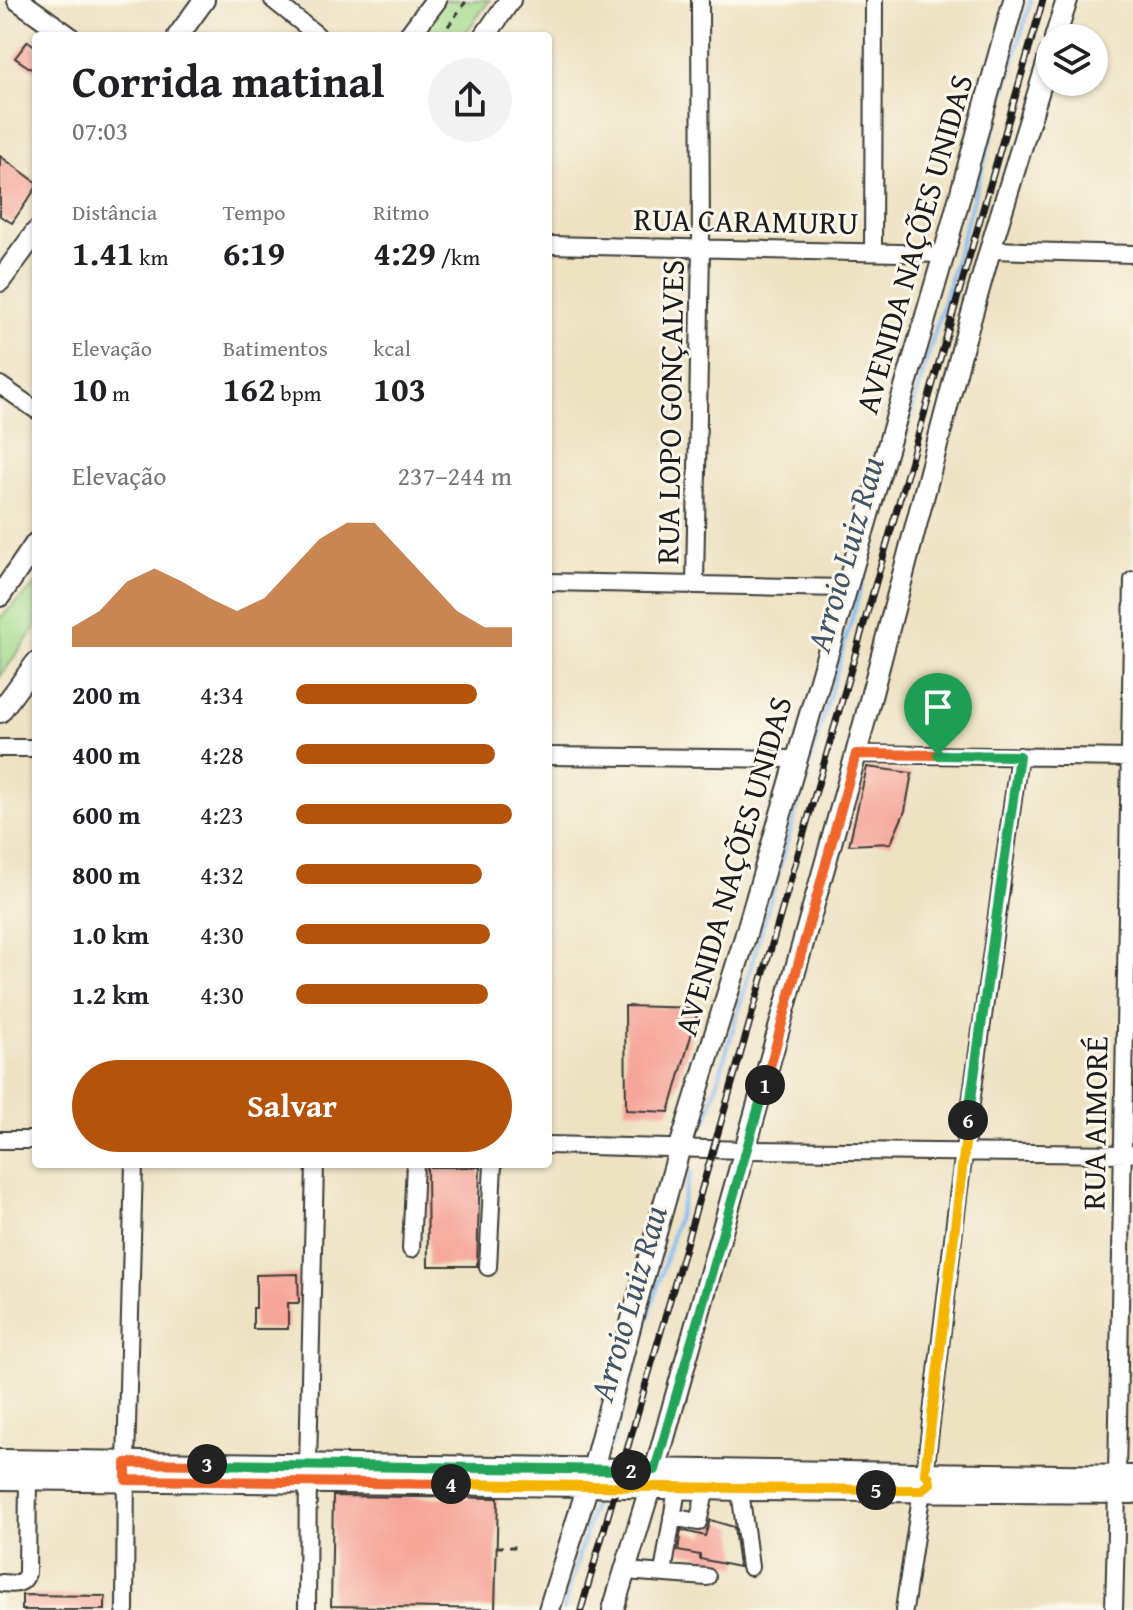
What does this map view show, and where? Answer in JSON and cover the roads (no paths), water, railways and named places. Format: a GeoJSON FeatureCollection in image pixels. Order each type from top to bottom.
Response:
{"type":"FeatureCollection","features":[{"type":"Feature","properties":{"kind":"main road"},"geometry":{"type":"LineString","coordinates":[[18,0],[62,32]]}},
{"type":"Feature","properties":{"kind":"main road"},"geometry":{"type":"LineString","coordinates":[[181,32],[204,0]]}},
{"type":"Feature","properties":{"kind":"main road"},"geometry":{"type":"LineString","coordinates":[[412,32],[436,0]]}},
{"type":"Feature","properties":{"kind":"main road"},"geometry":{"type":"LineString","coordinates":[[488,32],[510,0]]}},
{"type":"Feature","properties":{"kind":"main road","name":"AVENIDA NAÇÕES UNIDAS"},"geometry":{"type":"LineString","coordinates":[[549,1610],[590,1477],[680,1147],[743,944],[944,254],[1014,0]]}},
{"type":"Feature","properties":{"kind":"main road"},"geometry":{"type":"LineString","coordinates":[[1059,24],[1067,0]]}},
{"type":"Feature","properties":{"kind":"main road"},"geometry":{"type":"LineString","coordinates":[[613,1610],[747,1150],[856,754],[964,342],[1037,96]]}},
{"type":"Feature","properties":{"kind":"main road"},"geometry":{"type":"LineString","coordinates":[[0,281],[32,237]]}},
{"type":"Feature","properties":{"kind":"main road"},"geometry":{"type":"LineString","coordinates":[[1,594],[32,549]]}},
{"type":"Feature","properties":{"kind":"main road"},"geometry":{"type":"LineString","coordinates":[[1,594],[32,558]]}},
{"type":"Feature","properties":{"kind":"main road"},"geometry":{"type":"LineString","coordinates":[[0,712],[32,668]]}},
{"type":"Feature","properties":{"kind":"main road"},"geometry":{"type":"LineString","coordinates":[[0,1460],[126,1471],[1125,1484]]}},
{"type":"Feature","properties":{"kind":"main road"},"geometry":{"type":"LineString","coordinates":[[0,1479],[126,1471]]}},
{"type":"Feature","properties":{"kind":"main road"},"geometry":{"type":"LineString","coordinates":[[405,1475],[525,1491],[590,1477]]}},
{"type":"Feature","properties":{"kind":"main road"},"geometry":{"type":"LineString","coordinates":[[653,1479],[677,1489],[740,1490],[923,1482]]}},
{"type":"Feature","properties":{"kind":"street"},"geometry":{"type":"LineString","coordinates":[[273,0],[313,32]]}},
{"type":"Feature","properties":{"kind":"street","name":"RUA LOPO GONÇALVES"},"geometry":{"type":"LineString","coordinates":[[695,584],[701,248],[700,0]]}},
{"type":"Feature","properties":{"kind":"street"},"geometry":{"type":"LineString","coordinates":[[873,252],[874,0]]}},
{"type":"Feature","properties":{"kind":"street","name":"RUA CARAMURU"},"geometry":{"type":"LineString","coordinates":[[552,245],[944,254]]}},
{"type":"Feature","properties":{"kind":"street"},"geometry":{"type":"LineString","coordinates":[[990,250],[1133,254]]}},
{"type":"Feature","properties":{"kind":"street"},"geometry":{"type":"LineString","coordinates":[[0,385],[32,407]]}},
{"type":"Feature","properties":{"kind":"street","name":"RUA AIMORÉ"},"geometry":{"type":"LineString","coordinates":[[1114,1610],[1125,1484],[1133,580]]}},
{"type":"Feature","properties":{"kind":"street"},"geometry":{"type":"LineString","coordinates":[[552,582],[845,588]]}},
{"type":"Feature","properties":{"kind":"street"},"geometry":{"type":"LineString","coordinates":[[0,748],[32,748]]}},
{"type":"Feature","properties":{"kind":"street"},"geometry":{"type":"LineString","coordinates":[[856,754],[1131,758]]}},
{"type":"Feature","properties":{"kind":"street"},"geometry":{"type":"LineString","coordinates":[[552,756],[796,759]]}},
{"type":"Feature","properties":{"kind":"street"},"geometry":{"type":"LineString","coordinates":[[904,1610],[1019,756]]}},
{"type":"Feature","properties":{"kind":"street"},"geometry":{"type":"LineString","coordinates":[[0,1140],[32,1140]]}},
{"type":"Feature","properties":{"kind":"street"},"geometry":{"type":"LineString","coordinates":[[552,1145],[1128,1154]]}},
{"type":"Feature","properties":{"kind":"street"},"geometry":{"type":"LineString","coordinates":[[125,1610],[134,1168]]}},
{"type":"Feature","properties":{"kind":"street"},"geometry":{"type":"LineString","coordinates":[[307,1610],[315,1168]]}},
{"type":"Feature","properties":{"kind":"street"},"geometry":{"type":"LineString","coordinates":[[411,1249],[415,1168]]}},
{"type":"Feature","properties":{"kind":"street"},"geometry":{"type":"LineString","coordinates":[[488,1267],[493,1168]]}},
{"type":"Feature","properties":{"kind":"street"},"geometry":{"type":"LineString","coordinates":[[2,1583],[20,1583],[27,1573],[28,1479]]}},
{"type":"Feature","properties":{"kind":"street"},"geometry":{"type":"LineString","coordinates":[[663,1573],[677,1489]]}},
{"type":"Feature","properties":{"kind":"street"},"geometry":{"type":"LineString","coordinates":[[672,1517],[698,1522],[706,1489]]}},
{"type":"Feature","properties":{"kind":"street"},"geometry":{"type":"LineString","coordinates":[[740,1490],[750,1567]]}},
{"type":"Feature","properties":{"kind":"street"},"geometry":{"type":"LineString","coordinates":[[625,1571],[707,1577]]}},
{"type":"Feature","properties":{"kind":"waterway","name":"Arroio Luiz Rau"},"geometry":{"type":"LineString","coordinates":[[706,1122],[1031,0]]}},
{"type":"Feature","properties":{"kind":"waterway","name":"Arroio Luiz Rau"},"geometry":{"type":"LineString","coordinates":[[611,1447],[691,1172]]}},
{"type":"Feature","properties":{"kind":"waterway","name":"Arroio Luiz Rau"},"geometry":{"type":"LineString","coordinates":[[563,1610],[597,1493]]}},
{"type":"Feature","properties":{"kind":"railway"},"geometry":{"type":"LineString","coordinates":[[581,1610],[1043,0]]}}]}
